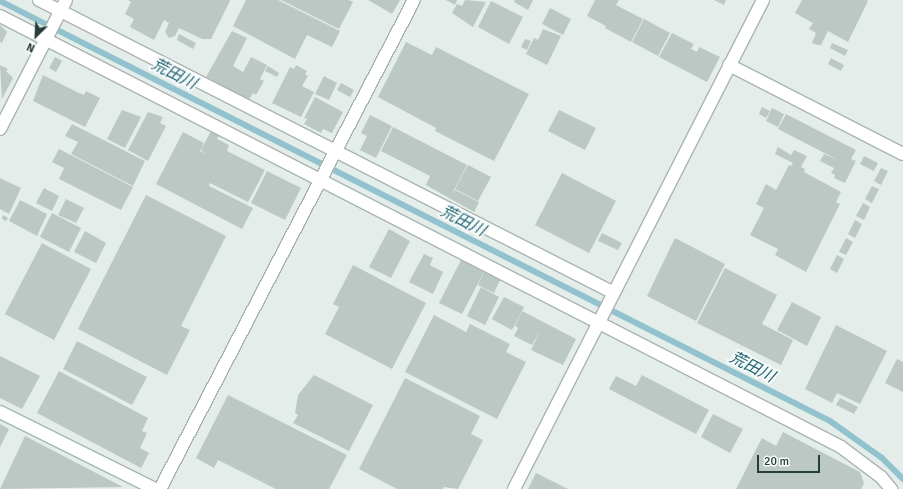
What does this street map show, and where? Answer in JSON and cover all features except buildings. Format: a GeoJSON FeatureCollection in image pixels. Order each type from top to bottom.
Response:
{"type":"FeatureCollection","features":[{"type":"Feature","properties":{"kind":"street"},"geometry":{"type":"LineString","coordinates":[[39,0],[60,13],[612,296]]}},
{"type":"Feature","properties":{"kind":"street"},"geometry":{"type":"LineString","coordinates":[[0,129],[66,0]]}},
{"type":"Feature","properties":{"kind":"street"},"geometry":{"type":"LineString","coordinates":[[160,489],[414,0]]}},
{"type":"Feature","properties":{"kind":"street"},"geometry":{"type":"LineString","coordinates":[[514,489],[763,0]]}},
{"type":"Feature","properties":{"kind":"street"},"geometry":{"type":"LineString","coordinates":[[0,16],[47,37],[322,177],[840,447],[881,477],[891,489]]}},
{"type":"Feature","properties":{"kind":"street"},"geometry":{"type":"LineString","coordinates":[[729,65],[903,154]]}},
{"type":"Feature","properties":{"kind":"street"},"geometry":{"type":"LineString","coordinates":[[0,412],[155,489]]}},
{"type":"Feature","properties":{"kind":"waterway","name":"荒田川"},"geometry":{"type":"LineString","coordinates":[[0,1],[830,421],[882,458],[903,479]]}}]}
